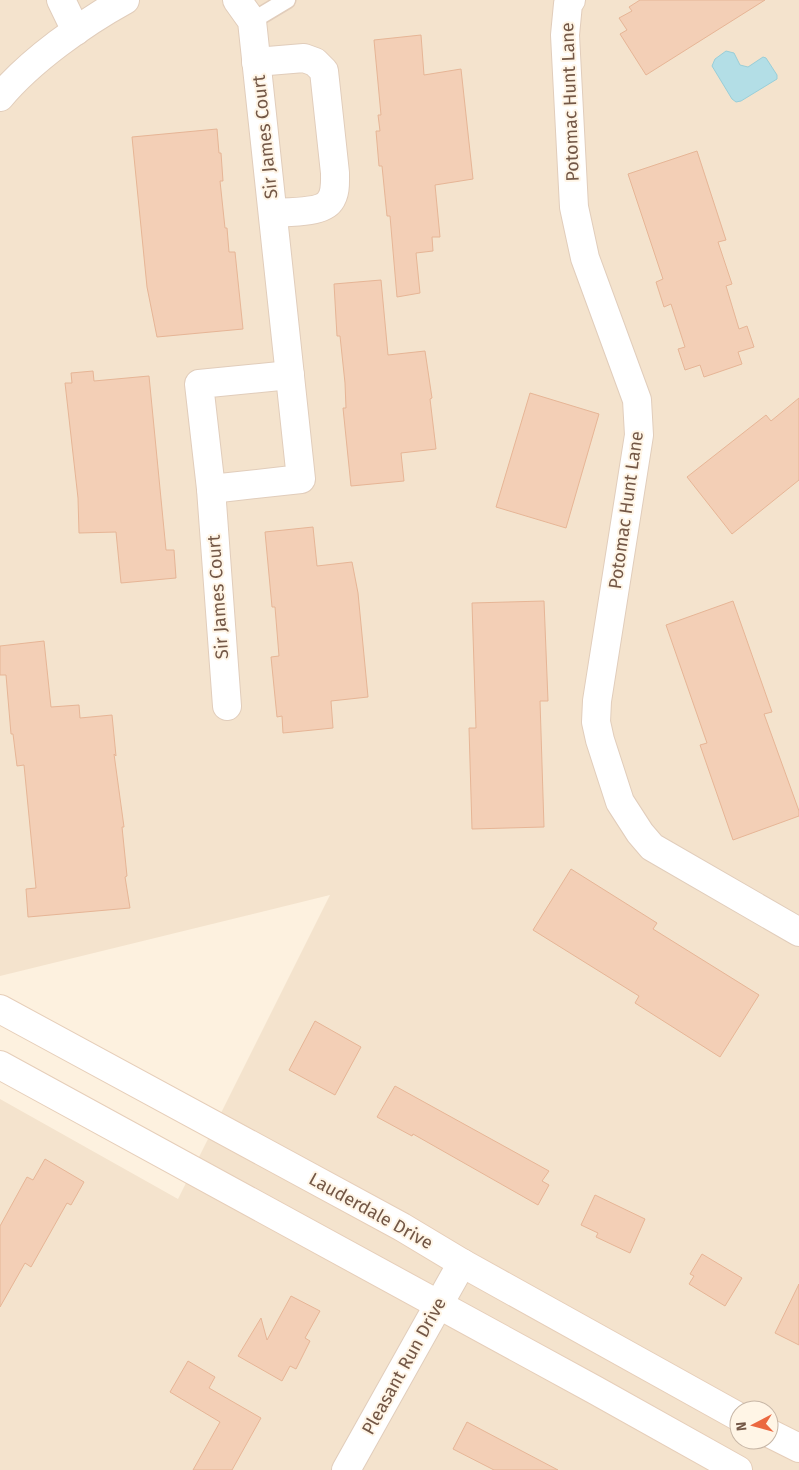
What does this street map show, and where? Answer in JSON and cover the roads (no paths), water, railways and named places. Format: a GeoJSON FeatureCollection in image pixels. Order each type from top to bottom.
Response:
{"type":"FeatureCollection","features":[{"type":"Feature","properties":{"kind":"street"},"geometry":{"type":"LineString","coordinates":[[61,0],[76,31]]}},
{"type":"Feature","properties":{"kind":"street"},"geometry":{"type":"LineString","coordinates":[[0,98],[15,79],[76,31],[125,0]]}},
{"type":"Feature","properties":{"kind":"street","name":"Potomac Hunt Lane"},"geometry":{"type":"LineString","coordinates":[[571,0],[568,4],[565,35],[576,220],[585,258],[638,400],[639,436],[597,701],[596,722],[600,740],[620,802],[640,833],[652,847],[799,932]]}},
{"type":"Feature","properties":{"kind":"street","name":"Sir James Court"},"geometry":{"type":"LineString","coordinates":[[211,488],[301,479],[256,62],[244,10]]}},
{"type":"Feature","properties":{"kind":"street","name":"Sir James Court"},"geometry":{"type":"LineString","coordinates":[[256,62],[304,58],[315,62],[324,71],[327,87],[335,173],[335,188],[331,200],[324,206],[315,209],[273,213]]}},
{"type":"Feature","properties":{"kind":"street","name":"Sir James Court"},"geometry":{"type":"LineString","coordinates":[[227,706],[211,488],[199,384],[290,375]]}},
{"type":"Feature","properties":{"kind":"street","name":"Lauderdale Drive"},"geometry":{"type":"LineString","coordinates":[[0,1009],[402,1227],[462,1263],[729,1411]]}},
{"type":"Feature","properties":{"kind":"street"},"geometry":{"type":"LineString","coordinates":[[0,1065],[738,1470]]}},
{"type":"Feature","properties":{"kind":"street","name":"Pleasant Run Drive"},"geometry":{"type":"LineString","coordinates":[[346,1470],[462,1263]]}},
{"type":"Feature","properties":{"kind":"street"},"geometry":{"type":"LineString","coordinates":[[779,1438],[799,1448]]}},
{"type":"Feature","properties":{"kind":"lane"},"geometry":{"type":"LineString","coordinates":[[244,10],[287,0]]}},
{"type":"Feature","properties":{"kind":"water"},"geometry":{"type":"Polygon","coordinates":[[[726,51],[734,53],[740,65],[748,67],[763,57],[766,58],[777,75],[777,79],[741,101],[736,102],[732,99],[712,66],[715,59],[726,51]]]}}]}
